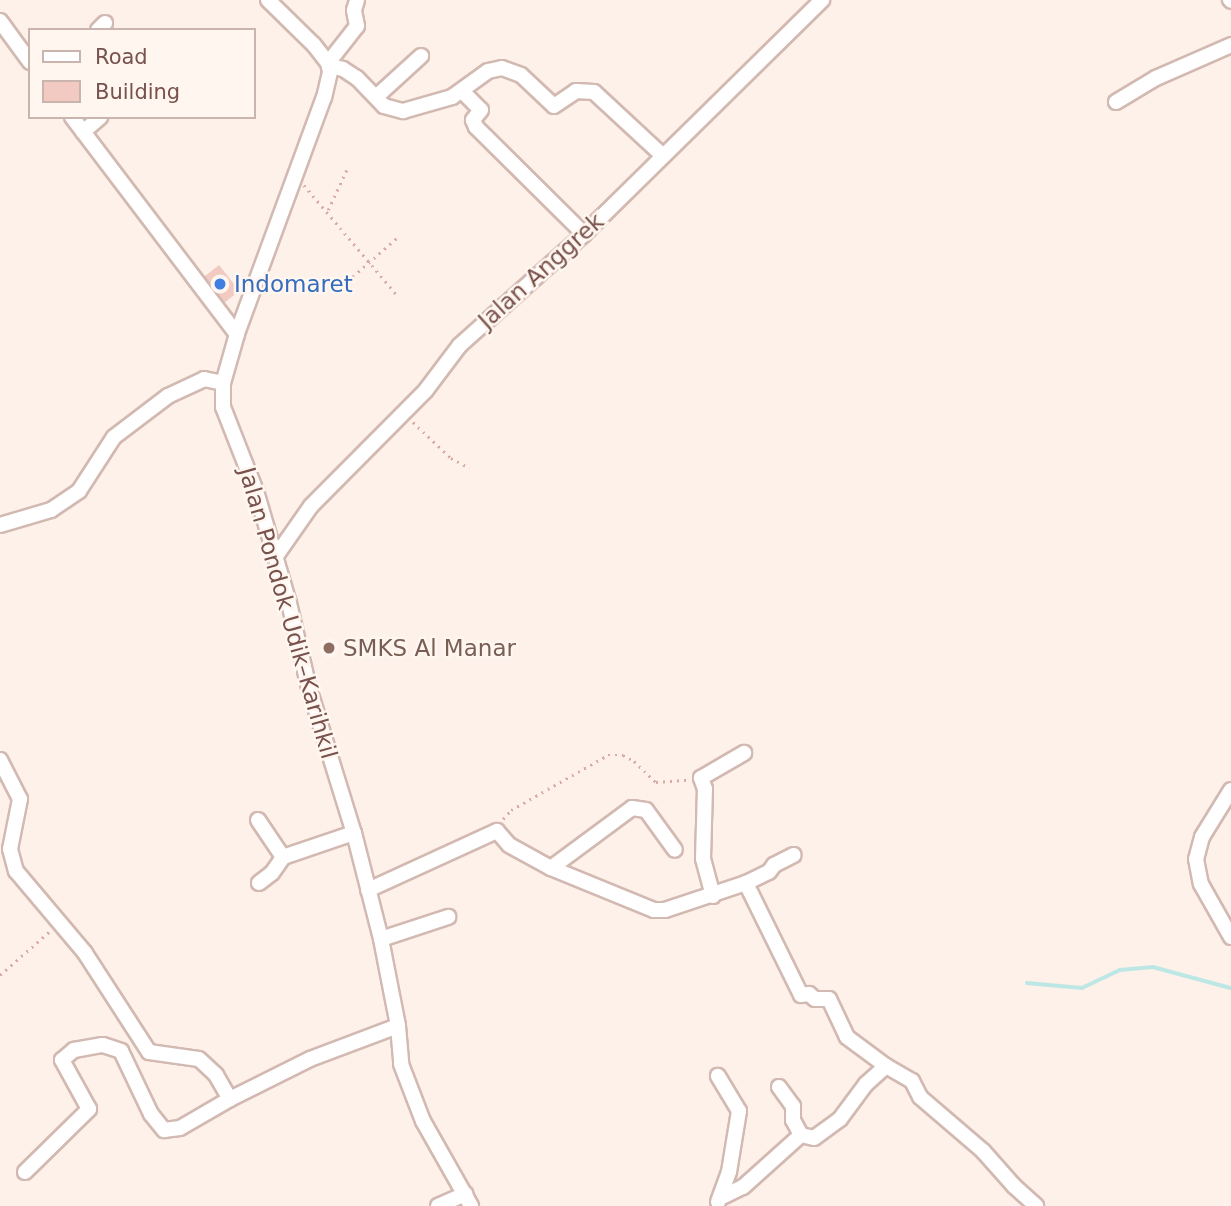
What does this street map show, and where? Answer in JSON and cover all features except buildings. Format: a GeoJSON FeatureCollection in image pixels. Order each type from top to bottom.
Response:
{"type":"FeatureCollection","features":[{"type":"Feature","properties":{"kind":"street"},"geometry":{"type":"LineString","coordinates":[[268,0],[329,64],[357,78],[384,106],[403,111],[428,106],[463,92],[488,71],[502,68],[521,75],[554,106],[576,91],[594,92],[663,156]]}},
{"type":"Feature","properties":{"kind":"street"},"geometry":{"type":"LineString","coordinates":[[329,64],[357,26],[354,10],[358,0]]}},
{"type":"Feature","properties":{"kind":"street","name":"Jalan Anggrek"},"geometry":{"type":"LineString","coordinates":[[276,556],[311,506],[426,390],[460,345],[584,234],[822,0]]}},
{"type":"Feature","properties":{"kind":"street"},"geometry":{"type":"LineString","coordinates":[[0,21],[28,59]]}},
{"type":"Feature","properties":{"kind":"street"},"geometry":{"type":"LineString","coordinates":[[1116,102],[1156,78],[1231,45]]}},
{"type":"Feature","properties":{"kind":"street"},"geometry":{"type":"LineString","coordinates":[[376,97],[421,56]]}},
{"type":"Feature","properties":{"kind":"street","name":"Jalan Pondok Udik–Karihkil"},"geometry":{"type":"LineString","coordinates":[[329,64],[324,97],[237,334],[223,383],[223,407],[256,491],[276,556],[309,688],[354,833],[381,939],[398,1026],[401,1064],[423,1121],[468,1200]]}},
{"type":"Feature","properties":{"kind":"street"},"geometry":{"type":"LineString","coordinates":[[463,92],[481,110],[474,120],[477,128],[584,234]]}},
{"type":"Feature","properties":{"kind":"street"},"geometry":{"type":"LineString","coordinates":[[73,119],[237,334]]}},
{"type":"Feature","properties":{"kind":"street"},"geometry":{"type":"LineString","coordinates":[[83,132],[98,119]]}},
{"type":"Feature","properties":{"kind":"street"},"geometry":{"type":"LineString","coordinates":[[0,525],[51,510],[79,491],[114,438],[168,396],[204,379],[223,383]]}},
{"type":"Feature","properties":{"kind":"street"},"geometry":{"type":"LineString","coordinates":[[713,896],[703,859],[705,789],[701,778],[744,753]]}},
{"type":"Feature","properties":{"kind":"street"},"geometry":{"type":"LineString","coordinates":[[0,760],[20,799],[12,831],[12,860],[23,882],[85,953],[149,1052],[199,1059],[216,1075],[230,1099]]}},
{"type":"Feature","properties":{"kind":"street"},"geometry":{"type":"LineString","coordinates":[[1231,790],[1202,837],[1196,859],[1201,884],[1231,937]]}},
{"type":"Feature","properties":{"kind":"street"},"geometry":{"type":"LineString","coordinates":[[551,868],[632,808],[646,810],[675,850]]}},
{"type":"Feature","properties":{"kind":"street"},"geometry":{"type":"LineString","coordinates":[[258,820],[283,857]]}},
{"type":"Feature","properties":{"kind":"street"},"geometry":{"type":"LineString","coordinates":[[368,890],[497,831],[509,845],[551,868],[654,910],[665,910],[713,896],[769,872],[774,865],[794,855]]}},
{"type":"Feature","properties":{"kind":"street"},"geometry":{"type":"LineString","coordinates":[[259,883],[272,873],[283,857],[354,833]]}},
{"type":"Feature","properties":{"kind":"street"},"geometry":{"type":"LineString","coordinates":[[746,883],[801,995],[809,994],[815,999],[829,999],[848,1037],[886,1066],[912,1081],[920,1097],[983,1152],[1013,1186],[1036,1206]]}},
{"type":"Feature","properties":{"kind":"street"},"geometry":{"type":"LineString","coordinates":[[381,939],[448,917]]}},
{"type":"Feature","properties":{"kind":"street"},"geometry":{"type":"LineString","coordinates":[[25,1172],[89,1109],[62,1060],[74,1050],[103,1045],[121,1051],[150,1114],[164,1130],[180,1128],[230,1099],[310,1059],[398,1026]]}},
{"type":"Feature","properties":{"kind":"street"},"geometry":{"type":"LineString","coordinates":[[779,1087],[793,1107],[793,1120],[801,1135],[814,1138],[841,1119],[866,1084],[886,1066]]}},
{"type":"Feature","properties":{"kind":"street"},"geometry":{"type":"LineString","coordinates":[[718,1076],[739,1111],[729,1172],[718,1202]]}},
{"type":"Feature","properties":{"kind":"street"},"geometry":{"type":"LineString","coordinates":[[718,1202],[743,1186],[801,1135]]}},
{"type":"Feature","properties":{"kind":"street"},"geometry":{"type":"LineString","coordinates":[[438,1206],[468,1200]]}},
{"type":"Feature","properties":{"kind":"path"},"geometry":{"type":"LineString","coordinates":[[328,210],[348,167]]}},
{"type":"Feature","properties":{"kind":"path"},"geometry":{"type":"LineString","coordinates":[[295,175],[328,210],[397,295]]}},
{"type":"Feature","properties":{"kind":"path"},"geometry":{"type":"LineString","coordinates":[[342,286],[400,235]]}},
{"type":"Feature","properties":{"kind":"path"},"geometry":{"type":"LineString","coordinates":[[403,413],[451,458],[470,468]]}},
{"type":"Feature","properties":{"kind":"path"},"geometry":{"type":"LineString","coordinates":[[497,831],[510,810],[608,755],[623,755],[634,761],[656,782],[665,784],[701,778]]}},
{"type":"Feature","properties":{"kind":"path"},"geometry":{"type":"LineString","coordinates":[[0,975],[58,924]]}},
{"type":"Feature","properties":{"kind":"waterway"},"geometry":{"type":"LineString","coordinates":[[1027,983],[1082,988],[1120,970],[1153,967],[1231,988]]}},
{"type":"Feature","properties":{"kind":"place","name":"Indomaret"},"geometry":{"type":"Point","coordinates":[220,284]}},
{"type":"Feature","properties":{"kind":"place","name":"SMKS Al Manar"},"geometry":{"type":"Point","coordinates":[329,648]}}]}
